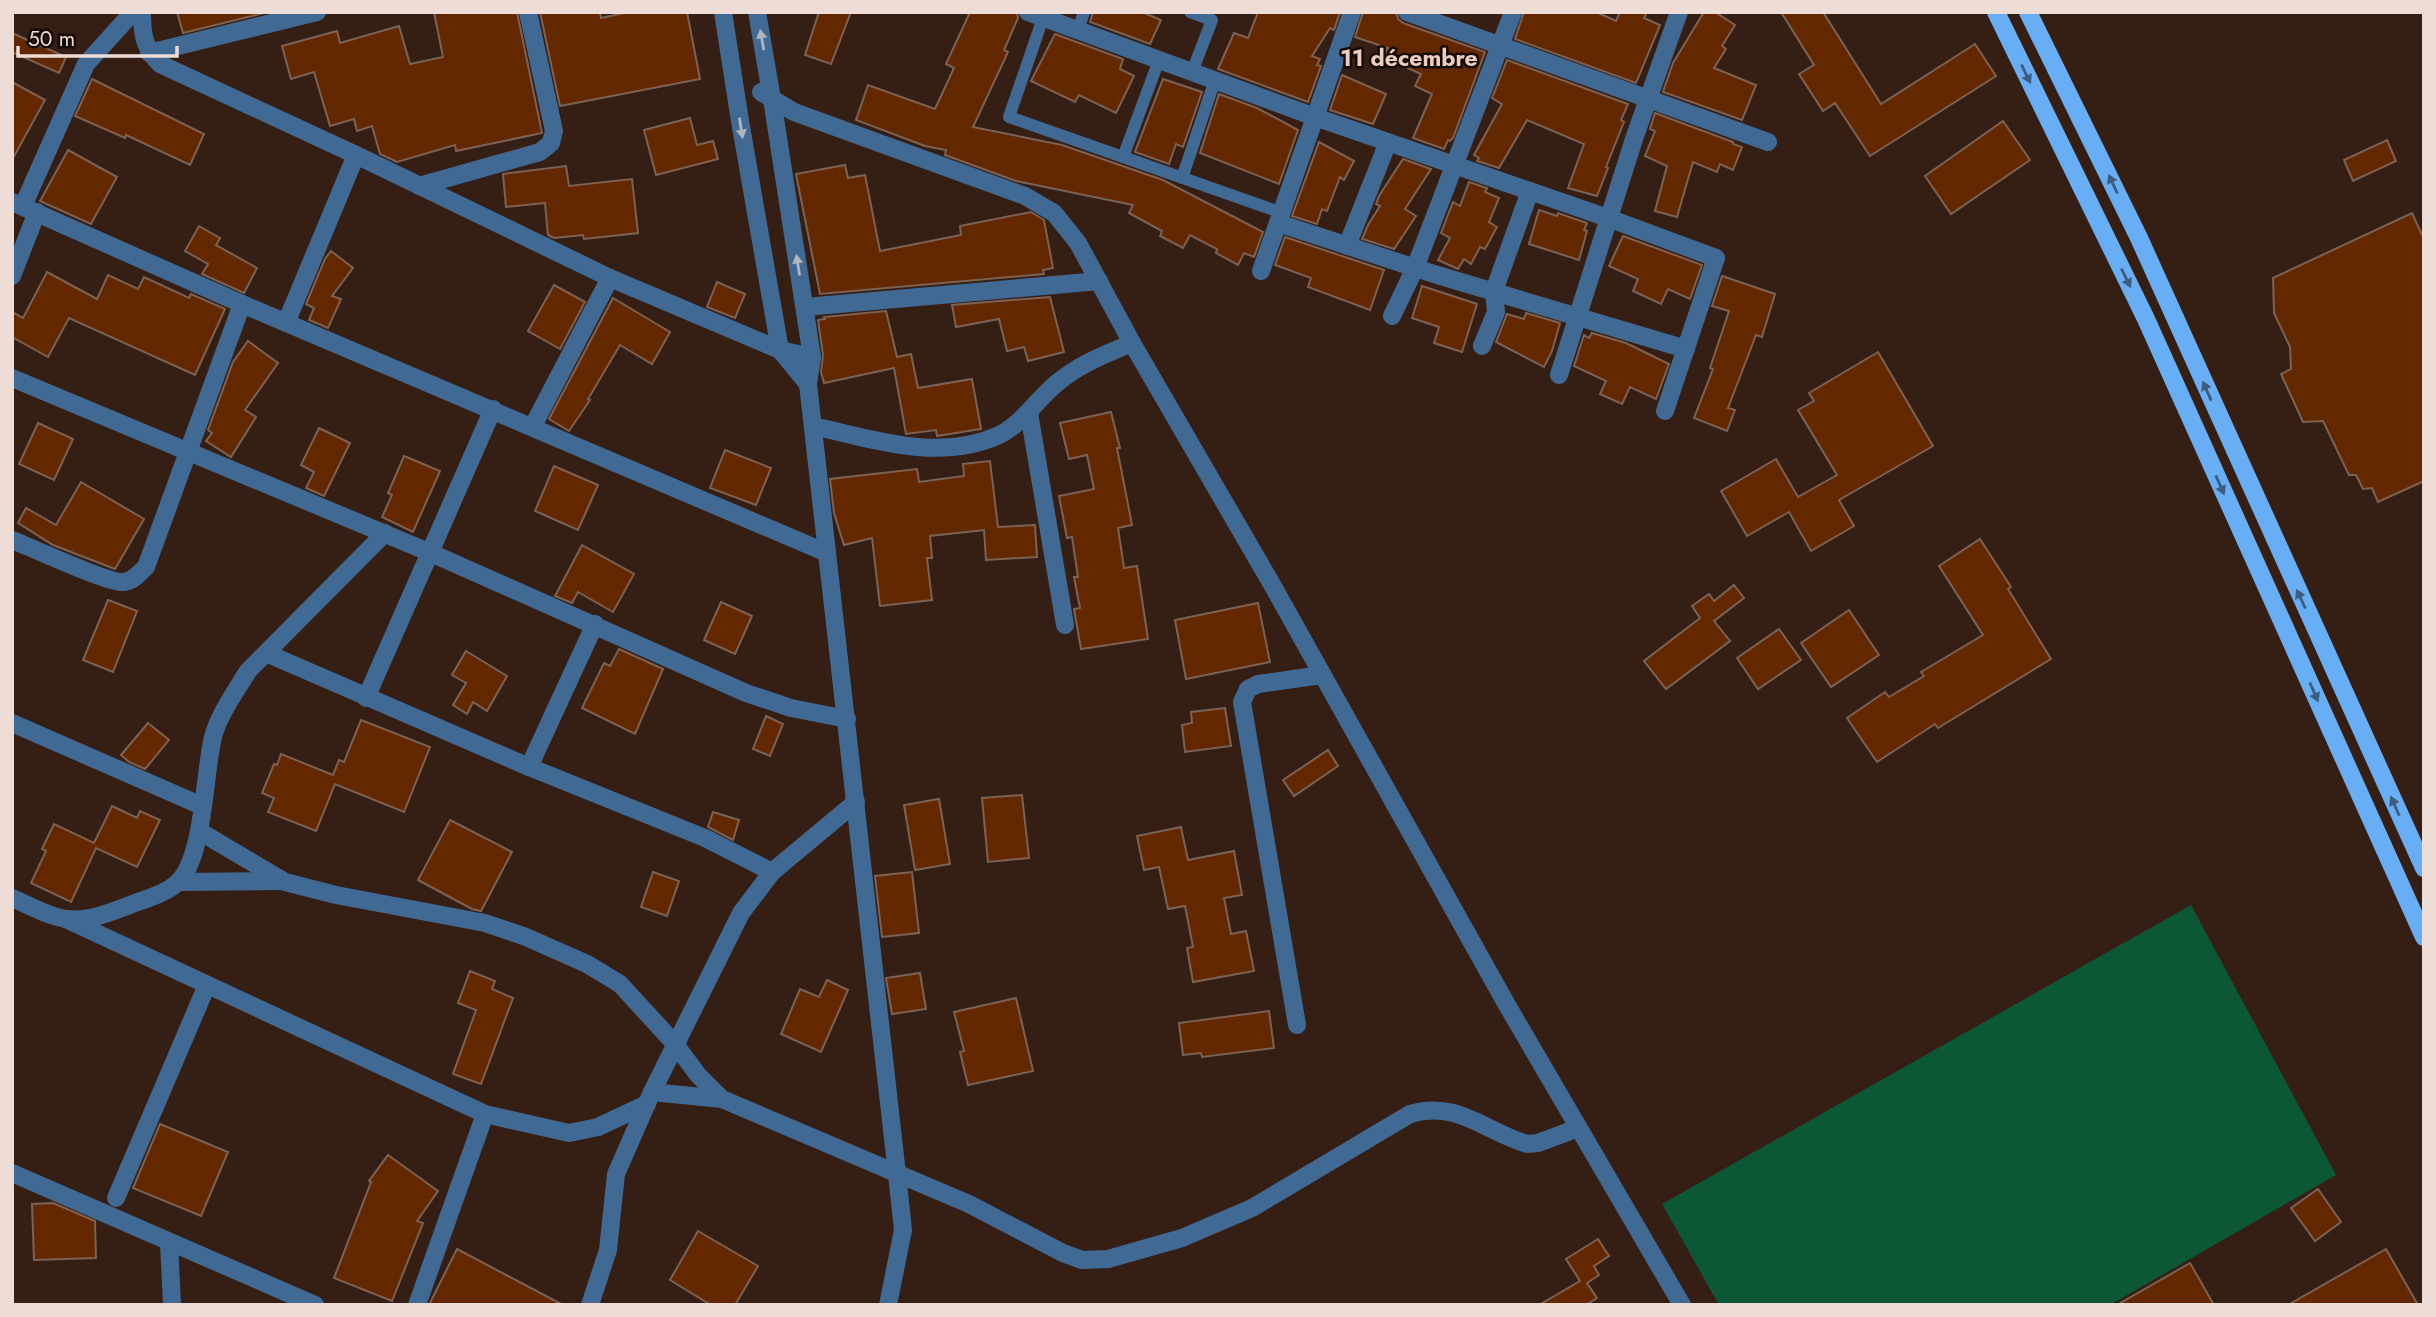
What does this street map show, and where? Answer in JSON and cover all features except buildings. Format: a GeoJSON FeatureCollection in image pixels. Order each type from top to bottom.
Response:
{"type":"FeatureCollection","features":[{"type":"Feature","properties":{"kind":"main road"},"geometry":{"type":"LineString","coordinates":[[1996,12],[2146,319],[2424,937]]}},
{"type":"Feature","properties":{"kind":"main road"},"geometry":{"type":"LineString","coordinates":[[2028,12],[2073,99],[2138,238],[2424,868]]}},
{"type":"Feature","properties":{"kind":"main road"},"geometry":{"type":"LineString","coordinates":[[2110,247],[2138,238]]}},
{"type":"Feature","properties":{"kind":"street"},"geometry":{"type":"LineString","coordinates":[[12,276],[24,207],[86,64],[133,12]]}},
{"type":"Feature","properties":{"kind":"street"},"geometry":{"type":"LineString","coordinates":[[142,12],[142,37],[149,53],[159,64],[356,155],[610,278],[780,350],[812,357]]}},
{"type":"Feature","properties":{"kind":"street"},"geometry":{"type":"LineString","coordinates":[[149,53],[317,12]]}},
{"type":"Feature","properties":{"kind":"street"},"geometry":{"type":"LineString","coordinates":[[419,186],[540,152],[551,143],[554,131],[528,12]]}},
{"type":"Feature","properties":{"kind":"street"},"geometry":{"type":"LineString","coordinates":[[723,12],[755,91],[805,307],[812,357],[808,384],[902,1230],[888,1305]]}},
{"type":"Feature","properties":{"kind":"street"},"geometry":{"type":"LineString","coordinates":[[757,12],[755,91],[780,350],[808,384]]}},
{"type":"Feature","properties":{"kind":"street"},"geometry":{"type":"LineString","coordinates":[[1261,271],[1352,12]]}},
{"type":"Feature","properties":{"kind":"street"},"geometry":{"type":"LineString","coordinates":[[1407,12],[1768,142]]}},
{"type":"Feature","properties":{"kind":"street"},"geometry":{"type":"LineString","coordinates":[[1392,316],[1415,268],[1513,12]]}},
{"type":"Feature","properties":{"kind":"street"},"geometry":{"type":"LineString","coordinates":[[1559,375],[1608,218],[1679,12]]}},
{"type":"Feature","properties":{"kind":"street"},"geometry":{"type":"LineString","coordinates":[[1035,15],[1716,258],[1665,411]]}},
{"type":"Feature","properties":{"kind":"street"},"geometry":{"type":"LineString","coordinates":[[755,91],[794,112],[1026,196],[1054,213],[1078,243],[1493,981],[1682,1305]]}},
{"type":"Feature","properties":{"kind":"street"},"geometry":{"type":"LineString","coordinates":[[1348,246],[1388,142]]}},
{"type":"Feature","properties":{"kind":"street"},"geometry":{"type":"LineString","coordinates":[[286,323],[356,155]]}},
{"type":"Feature","properties":{"kind":"street"},"geometry":{"type":"LineString","coordinates":[[1482,346],[1496,312],[1494,291],[1530,191]]}},
{"type":"Feature","properties":{"kind":"street"},"geometry":{"type":"LineString","coordinates":[[24,207],[286,323],[827,553]]}},
{"type":"Feature","properties":{"kind":"street"},"geometry":{"type":"LineString","coordinates":[[1280,218],[1348,246],[1415,268],[1686,349]]}},
{"type":"Feature","properties":{"kind":"street"},"geometry":{"type":"LineString","coordinates":[[533,426],[610,278]]}},
{"type":"Feature","properties":{"kind":"street"},"geometry":{"type":"LineString","coordinates":[[805,307],[1099,281]]}},
{"type":"Feature","properties":{"kind":"street"},"geometry":{"type":"LineString","coordinates":[[12,540],[103,577],[122,583],[134,579],[146,566],[242,304]]}},
{"type":"Feature","properties":{"kind":"street"},"geometry":{"type":"LineString","coordinates":[[813,426],[920,449],[966,445],[998,436],[1029,413],[1056,384],[1087,362],[1132,343]]}},
{"type":"Feature","properties":{"kind":"street"},"geometry":{"type":"LineString","coordinates":[[12,378],[431,552],[746,692],[791,708],[847,719]]}},
{"type":"Feature","properties":{"kind":"street"},"geometry":{"type":"LineString","coordinates":[[366,698],[493,409]]}},
{"type":"Feature","properties":{"kind":"street"},"geometry":{"type":"LineString","coordinates":[[1029,413],[1065,625]]}},
{"type":"Feature","properties":{"kind":"street"},"geometry":{"type":"LineString","coordinates":[[66,919],[80,920],[106,914],[155,895],[178,882],[197,847],[214,734],[248,671],[384,533]]}},
{"type":"Feature","properties":{"kind":"street"},"geometry":{"type":"LineString","coordinates":[[529,767],[595,624]]}},
{"type":"Feature","properties":{"kind":"street"},"geometry":{"type":"LineString","coordinates":[[266,653],[529,767],[705,838],[772,872]]}},
{"type":"Feature","properties":{"kind":"street"},"geometry":{"type":"LineString","coordinates":[[1297,1025],[1241,702],[1248,689],[1258,684],[1322,675]]}},
{"type":"Feature","properties":{"kind":"street"},"geometry":{"type":"LineString","coordinates":[[12,723],[202,806]]}},
{"type":"Feature","properties":{"kind":"street"},"geometry":{"type":"LineString","coordinates":[[590,1305],[608,1250],[616,1174],[649,1098],[741,913],[772,872],[856,802]]}},
{"type":"Feature","properties":{"kind":"street"},"geometry":{"type":"LineString","coordinates":[[199,831],[285,881],[336,895],[485,923],[526,937],[587,964],[620,984],[722,1100]]}},
{"type":"Feature","properties":{"kind":"street"},"geometry":{"type":"LineString","coordinates":[[178,882],[285,881]]}},
{"type":"Feature","properties":{"kind":"street"},"geometry":{"type":"LineString","coordinates":[[12,898],[66,919],[485,1114],[569,1133],[598,1127],[649,1098],[722,1100],[969,1204],[1063,1254],[1082,1260],[1108,1259],[1182,1238],[1252,1208],[1410,1114],[1429,1109],[1450,1111],[1527,1144],[1538,1143],[1578,1128]]}},
{"type":"Feature","properties":{"kind":"street"},"geometry":{"type":"LineString","coordinates":[[116,1198],[207,985]]}},
{"type":"Feature","properties":{"kind":"street"},"geometry":{"type":"LineString","coordinates":[[417,1305],[485,1114]]}},
{"type":"Feature","properties":{"kind":"street"},"geometry":{"type":"LineString","coordinates":[[12,1173],[315,1305]]}},
{"type":"Feature","properties":{"kind":"street"},"geometry":{"type":"LineString","coordinates":[[169,1242],[172,1305]]}},
{"type":"Feature","properties":{"kind":"lane"},"geometry":{"type":"LineString","coordinates":[[1078,30],[1084,12]]}},
{"type":"Feature","properties":{"kind":"lane"},"geometry":{"type":"LineString","coordinates":[[1190,12],[1212,20],[1192,72]]}},
{"type":"Feature","properties":{"kind":"lane"},"geometry":{"type":"LineString","coordinates":[[1035,15],[1009,117],[1182,178],[1280,218]]}},
{"type":"Feature","properties":{"kind":"lane"},"geometry":{"type":"LineString","coordinates":[[1123,157],[1158,60]]}},
{"type":"Feature","properties":{"kind":"lane"},"geometry":{"type":"LineString","coordinates":[[1182,178],[1215,80]]}},
{"type":"Feature","properties":{"kind":"green space"},"geometry":{"type":"Polygon","coordinates":[[[2191,905],[2336,1175],[2110,1305],[1719,1305],[1662,1204],[2191,905]]]}},
{"type":"Feature","properties":{"kind":"district","name":"11 décembre"},"geometry":{"type":"Point","coordinates":[1409,58]}}]}
